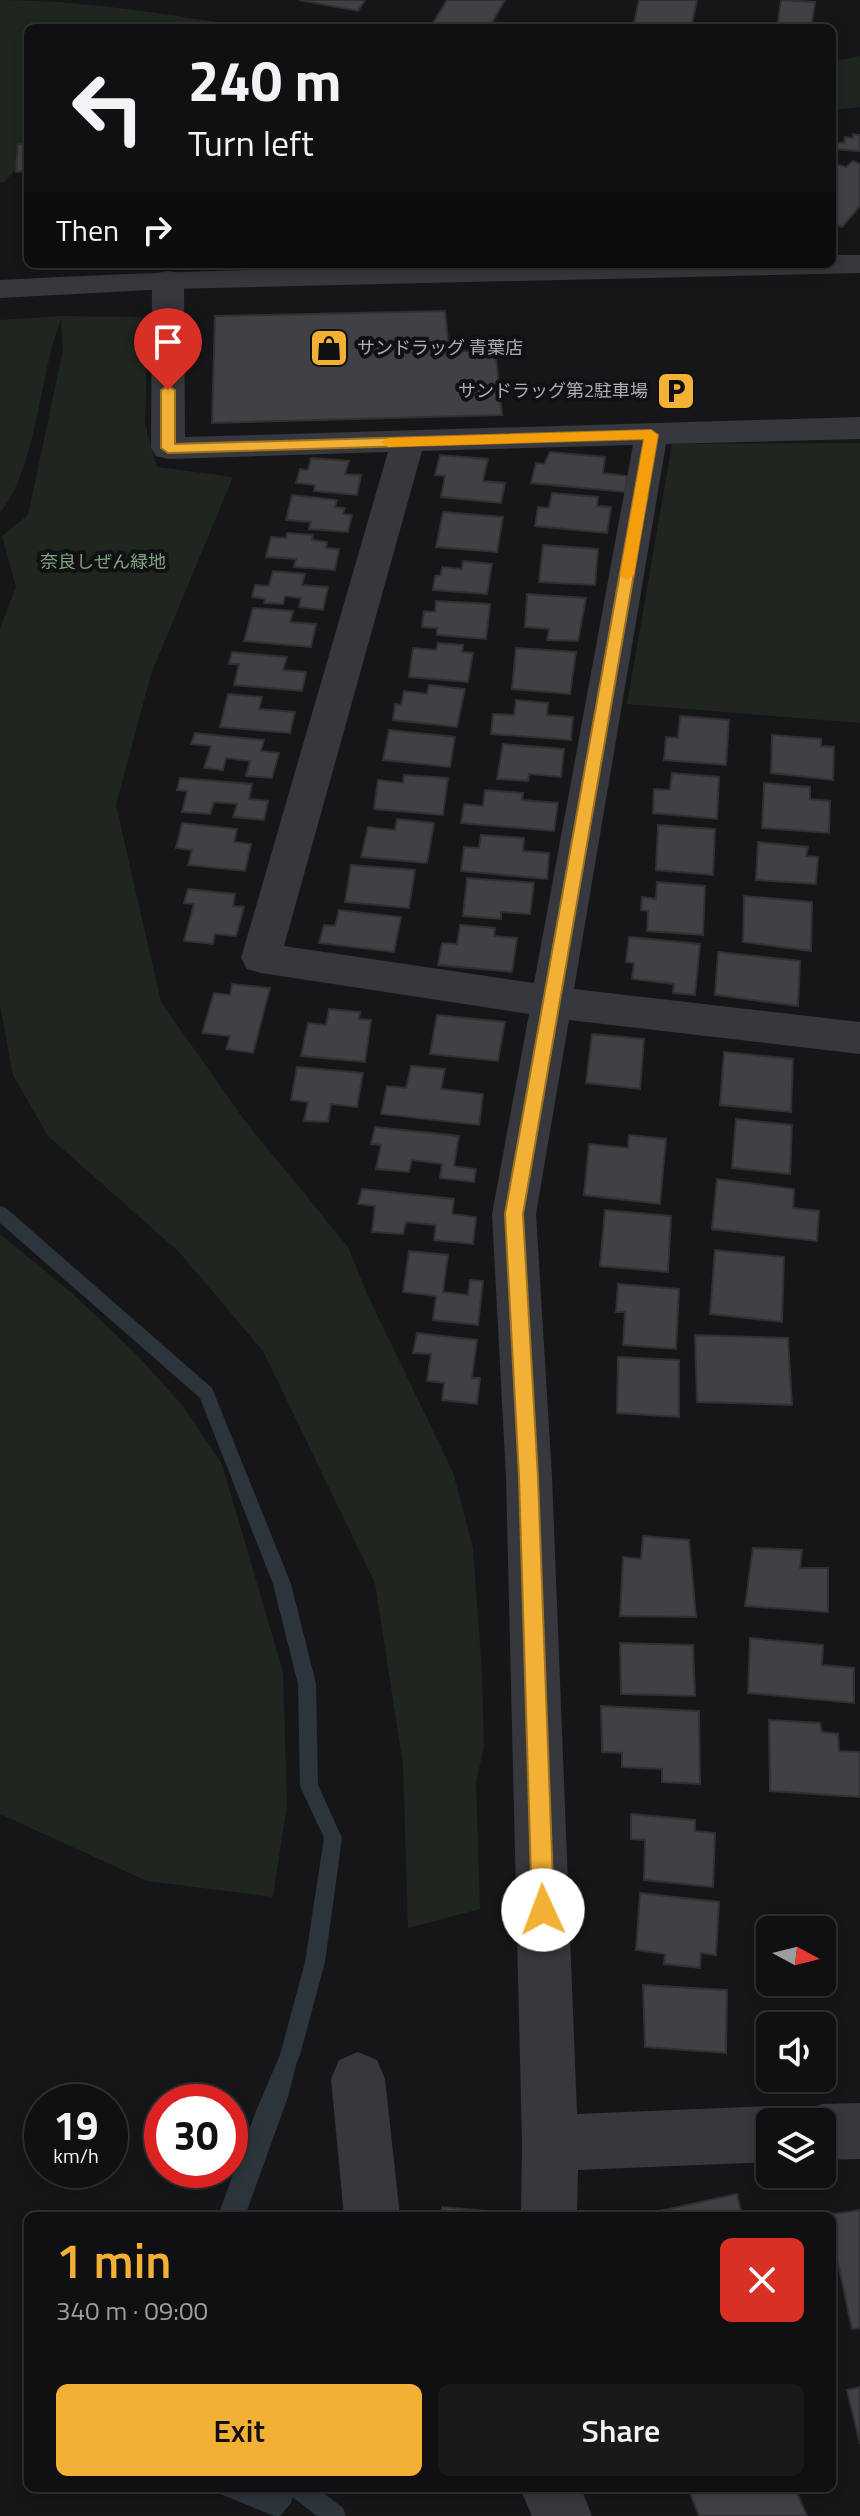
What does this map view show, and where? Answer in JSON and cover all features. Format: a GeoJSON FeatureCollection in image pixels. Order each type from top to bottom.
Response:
{"type":"FeatureCollection","features":[{"type":"Feature","properties":{"kind":"street"},"geometry":{"type":"LineString","coordinates":[[836,265],[860,264]]}},
{"type":"Feature","properties":{"kind":"street"},"geometry":{"type":"LineString","coordinates":[[0,289],[168,280],[687,268]]}},
{"type":"Feature","properties":{"kind":"street"},"geometry":{"type":"LineString","coordinates":[[168,280],[168,448],[860,428]]}},
{"type":"Feature","properties":{"kind":"street"},"geometry":{"type":"LineString","coordinates":[[549,2212],[550,2143],[529,1477],[514,1214],[651,435]]}},
{"type":"Feature","properties":{"kind":"street"},"geometry":{"type":"LineString","coordinates":[[408,442],[261,958],[553,1002],[860,1038]]}},
{"type":"Feature","properties":{"kind":"street"},"geometry":{"type":"LineString","coordinates":[[358,2079],[372,2212]]}},
{"type":"Feature","properties":{"kind":"street"},"geometry":{"type":"LineString","coordinates":[[836,2132],[860,2131]]}},
{"type":"Feature","properties":{"kind":"street"},"geometry":{"type":"LineString","coordinates":[[550,2143],[756,2135]]}},
{"type":"Feature","properties":{"kind":"street"},"geometry":{"type":"LineString","coordinates":[[552,2492],[562,2516]]}},
{"type":"Feature","properties":{"kind":"green space"},"geometry":{"type":"Polygon","coordinates":[[[0,0],[96,5],[230,24],[24,24],[24,161],[4,182],[0,182],[0,0]]]}},
{"type":"Feature","properties":{"kind":"green space"},"geometry":{"type":"Polygon","coordinates":[[[860,56],[860,107],[836,110],[836,61],[860,56]]]}},
{"type":"Feature","properties":{"kind":"green space","name":"奈良しぜん緑地"},"geometry":{"type":"Polygon","coordinates":[[[62,316],[148,317],[145,425],[157,467],[233,477],[151,674],[116,805],[161,1002],[245,1121],[348,1247],[368,1296],[453,1472],[473,1548],[484,1747],[476,1782],[480,1909],[408,1928],[403,1765],[375,1583],[263,1351],[179,1252],[48,1136],[13,1075],[0,1005],[0,628],[16,587],[2,536],[28,515],[63,350],[61,319],[30,446],[13,493],[0,513],[0,320],[62,316]]]}},
{"type":"Feature","properties":{"kind":"green space"},"geometry":{"type":"Polygon","coordinates":[[[860,443],[860,723],[627,704],[672,444],[860,443]]]}},
{"type":"Feature","properties":{"kind":"green space"},"geometry":{"type":"Polygon","coordinates":[[[0,1234],[73,1294],[135,1353],[184,1407],[222,1464],[283,1672],[287,1804],[273,1897],[147,1881],[0,1814],[0,1234]]]}},
{"type":"Feature","properties":{"kind":"shaded area"},"geometry":{"type":"Polygon","coordinates":[[[289,2034],[303,2037],[288,2097],[246,2212],[219,2212],[228,2188],[248,2188],[248,2133],[289,2034]]]}},
{"type":"Feature","properties":{"kind":"shaded area"},"geometry":{"type":"Polygon","coordinates":[[[216,2492],[294,2492],[291,2503],[280,2516],[216,2492]]]}},
{"type":"Feature","properties":{"kind":"building"},"geometry":{"type":"Polygon","coordinates":[[[299,0],[365,0],[358,11],[299,0]]]}},
{"type":"Feature","properties":{"kind":"building"},"geometry":{"type":"Polygon","coordinates":[[[447,0],[505,0],[491,24],[432,24],[447,0]]]}},
{"type":"Feature","properties":{"kind":"building"},"geometry":{"type":"Polygon","coordinates":[[[639,0],[697,0],[692,24],[634,24],[639,0]]]}},
{"type":"Feature","properties":{"kind":"building"},"geometry":{"type":"Polygon","coordinates":[[[781,0],[815,2],[812,24],[778,24],[781,0]]]}},
{"type":"Feature","properties":{"kind":"building"},"geometry":{"type":"Polygon","coordinates":[[[853,134],[860,135],[860,151],[836,149],[836,143],[844,143],[845,137],[853,138],[853,134]]]}},
{"type":"Feature","properties":{"kind":"building"},"geometry":{"type":"Polygon","coordinates":[[[18,144],[24,144],[24,171],[16,172],[18,144]]]}},
{"type":"Feature","properties":{"kind":"building"},"geometry":{"type":"Polygon","coordinates":[[[853,161],[860,164],[860,206],[842,227],[836,225],[836,164],[846,167],[853,161]]]}},
{"type":"Feature","properties":{"kind":"building"},"geometry":{"type":"Polygon","coordinates":[[[445,311],[449,351],[477,351],[477,357],[496,357],[502,415],[212,423],[215,316],[445,311]]]}},
{"type":"Feature","properties":{"kind":"building"},"geometry":{"type":"Polygon","coordinates":[[[550,452],[605,457],[603,473],[627,476],[625,492],[531,483],[536,463],[544,464],[550,452]]]}},
{"type":"Feature","properties":{"kind":"building"},"geometry":{"type":"Polygon","coordinates":[[[440,455],[488,459],[483,481],[505,483],[501,503],[441,497],[445,476],[435,475],[440,455]]]}},
{"type":"Feature","properties":{"kind":"building"},"geometry":{"type":"Polygon","coordinates":[[[311,458],[349,461],[345,474],[361,475],[357,495],[314,491],[315,485],[296,483],[300,469],[308,470],[311,458]]]}},
{"type":"Feature","properties":{"kind":"building"},"geometry":{"type":"Polygon","coordinates":[[[552,493],[598,497],[597,506],[611,507],[607,533],[535,526],[538,507],[549,508],[552,493]]]}},
{"type":"Feature","properties":{"kind":"building"},"geometry":{"type":"Polygon","coordinates":[[[292,495],[337,500],[335,507],[345,508],[343,514],[352,515],[348,532],[309,529],[311,522],[286,520],[292,495]]]}},
{"type":"Feature","properties":{"kind":"building"},"geometry":{"type":"Polygon","coordinates":[[[443,512],[503,517],[497,552],[436,547],[443,512]]]}},
{"type":"Feature","properties":{"kind":"building"},"geometry":{"type":"Polygon","coordinates":[[[287,533],[313,535],[312,540],[327,542],[326,548],[339,549],[335,570],[294,567],[296,559],[266,557],[271,537],[286,538],[287,533]]]}},
{"type":"Feature","properties":{"kind":"building"},"geometry":{"type":"Polygon","coordinates":[[[543,545],[598,549],[595,585],[539,582],[543,545]]]}},
{"type":"Feature","properties":{"kind":"building"},"geometry":{"type":"Polygon","coordinates":[[[463,561],[492,564],[487,594],[433,590],[435,576],[441,575],[442,567],[462,569],[463,561]]]}},
{"type":"Feature","properties":{"kind":"building"},"geometry":{"type":"Polygon","coordinates":[[[273,571],[305,574],[302,585],[328,587],[323,610],[299,607],[301,598],[285,596],[283,604],[264,603],[265,599],[252,597],[255,585],[269,586],[273,571]]]}},
{"type":"Feature","properties":{"kind":"building"},"geometry":{"type":"Polygon","coordinates":[[[527,594],[586,598],[578,641],[547,640],[549,629],[525,627],[527,594]]]}},
{"type":"Feature","properties":{"kind":"building"},"geometry":{"type":"Polygon","coordinates":[[[436,601],[490,604],[486,639],[437,635],[437,628],[422,627],[424,611],[435,612],[436,601]]]}},
{"type":"Feature","properties":{"kind":"building"},"geometry":{"type":"Polygon","coordinates":[[[253,608],[293,611],[290,622],[316,624],[311,647],[244,641],[253,608]]]}},
{"type":"Feature","properties":{"kind":"building"},"geometry":{"type":"Polygon","coordinates":[[[438,643],[463,645],[462,652],[473,653],[468,682],[409,677],[413,648],[436,650],[438,643]]]}},
{"type":"Feature","properties":{"kind":"building"},"geometry":{"type":"Polygon","coordinates":[[[516,648],[576,652],[570,694],[512,689],[516,648]]]}},
{"type":"Feature","properties":{"kind":"building"},"geometry":{"type":"Polygon","coordinates":[[[232,652],[287,657],[283,670],[306,672],[302,691],[234,685],[239,664],[229,664],[232,652]]]}},
{"type":"Feature","properties":{"kind":"building"},"geometry":{"type":"Polygon","coordinates":[[[429,685],[465,689],[457,727],[393,720],[395,704],[401,705],[404,691],[427,694],[429,685]]]}},
{"type":"Feature","properties":{"kind":"building"},"geometry":{"type":"Polygon","coordinates":[[[228,694],[262,697],[259,709],[295,712],[290,733],[220,727],[228,694]]]}},
{"type":"Feature","properties":{"kind":"building"},"geometry":{"type":"Polygon","coordinates":[[[516,700],[548,703],[547,715],[573,717],[571,740],[491,734],[493,714],[514,715],[516,700]]]}},
{"type":"Feature","properties":{"kind":"building"},"geometry":{"type":"Polygon","coordinates":[[[680,716],[729,720],[726,765],[664,760],[666,737],[678,738],[680,716]]]}},
{"type":"Feature","properties":{"kind":"building"},"geometry":{"type":"Polygon","coordinates":[[[389,730],[455,737],[450,767],[383,760],[389,730]]]}},
{"type":"Feature","properties":{"kind":"building"},"geometry":{"type":"Polygon","coordinates":[[[195,733],[264,740],[261,751],[279,753],[272,778],[246,776],[250,761],[226,758],[223,770],[204,768],[211,746],[191,744],[195,733]]]}},
{"type":"Feature","properties":{"kind":"building"},"geometry":{"type":"Polygon","coordinates":[[[772,735],[821,739],[821,746],[834,747],[833,780],[771,773],[772,735]]]}},
{"type":"Feature","properties":{"kind":"building"},"geometry":{"type":"Polygon","coordinates":[[[503,744],[564,749],[561,777],[529,774],[528,781],[497,779],[503,744]]]}},
{"type":"Feature","properties":{"kind":"building"},"geometry":{"type":"Polygon","coordinates":[[[672,773],[719,777],[717,819],[653,813],[654,789],[670,790],[672,773]]]}},
{"type":"Feature","properties":{"kind":"building"},"geometry":{"type":"Polygon","coordinates":[[[404,775],[448,778],[443,815],[374,809],[378,780],[403,783],[404,775]]]}},
{"type":"Feature","properties":{"kind":"building"},"geometry":{"type":"Polygon","coordinates":[[[180,778],[252,784],[249,799],[268,801],[264,820],[233,817],[237,804],[214,802],[210,814],[182,812],[187,791],[177,790],[180,778]]]}},
{"type":"Feature","properties":{"kind":"building"},"geometry":{"type":"Polygon","coordinates":[[[764,783],[810,787],[810,799],[830,801],[829,833],[762,828],[764,783]]]}},
{"type":"Feature","properties":{"kind":"building"},"geometry":{"type":"Polygon","coordinates":[[[485,790],[523,793],[522,800],[558,803],[554,831],[461,823],[464,804],[483,806],[485,790]]]}},
{"type":"Feature","properties":{"kind":"building"},"geometry":{"type":"Polygon","coordinates":[[[397,819],[434,823],[427,863],[361,857],[368,827],[395,830],[397,819]]]}},
{"type":"Feature","properties":{"kind":"building"},"geometry":{"type":"Polygon","coordinates":[[[182,823],[237,829],[234,842],[251,844],[245,871],[188,865],[192,850],[176,848],[182,823]]]}},
{"type":"Feature","properties":{"kind":"building"},"geometry":{"type":"Polygon","coordinates":[[[658,825],[715,829],[713,875],[656,870],[658,825]]]}},
{"type":"Feature","properties":{"kind":"building"},"geometry":{"type":"Polygon","coordinates":[[[481,835],[524,838],[523,851],[549,853],[547,879],[461,871],[464,847],[479,848],[481,835]]]}},
{"type":"Feature","properties":{"kind":"building"},"geometry":{"type":"Polygon","coordinates":[[[758,842],[808,847],[806,856],[818,857],[816,884],[756,880],[758,842]]]}},
{"type":"Feature","properties":{"kind":"building"},"geometry":{"type":"Polygon","coordinates":[[[351,865],[415,870],[409,908],[345,902],[351,865]]]}},
{"type":"Feature","properties":{"kind":"building"},"geometry":{"type":"Polygon","coordinates":[[[467,878],[534,883],[530,914],[501,912],[501,919],[463,916],[467,878]]]}},
{"type":"Feature","properties":{"kind":"building"},"geometry":{"type":"Polygon","coordinates":[[[657,882],[705,886],[703,935],[647,931],[648,911],[641,910],[642,897],[656,899],[657,882]]]}},
{"type":"Feature","properties":{"kind":"building"},"geometry":{"type":"Polygon","coordinates":[[[188,889],[235,894],[233,906],[244,907],[236,936],[215,934],[213,944],[184,941],[194,904],[184,903],[188,889]]]}},
{"type":"Feature","properties":{"kind":"building"},"geometry":{"type":"Polygon","coordinates":[[[744,896],[812,902],[811,951],[743,942],[744,896]]]}},
{"type":"Feature","properties":{"kind":"building"},"geometry":{"type":"Polygon","coordinates":[[[339,910],[401,917],[394,952],[319,943],[324,925],[335,926],[339,910]]]}},
{"type":"Feature","properties":{"kind":"building"},"geometry":{"type":"Polygon","coordinates":[[[460,925],[495,928],[494,936],[517,938],[512,972],[438,965],[442,943],[457,944],[460,925]]]}},
{"type":"Feature","properties":{"kind":"building"},"geometry":{"type":"Polygon","coordinates":[[[629,937],[700,944],[695,995],[673,993],[674,984],[632,979],[634,963],[626,962],[629,937]]]}},
{"type":"Feature","properties":{"kind":"building"},"geometry":{"type":"Polygon","coordinates":[[[718,952],[800,961],[798,1006],[715,995],[718,952]]]}},
{"type":"Feature","properties":{"kind":"building"},"geometry":{"type":"Polygon","coordinates":[[[232,984],[270,988],[253,1053],[226,1049],[230,1036],[202,1033],[214,993],[230,995],[232,984]]]}},
{"type":"Feature","properties":{"kind":"building"},"geometry":{"type":"Polygon","coordinates":[[[329,1009],[360,1012],[359,1019],[371,1020],[365,1062],[301,1056],[308,1023],[326,1025],[329,1009]]]}},
{"type":"Feature","properties":{"kind":"building"},"geometry":{"type":"Polygon","coordinates":[[[437,1015],[505,1022],[498,1061],[430,1054],[437,1015]]]}},
{"type":"Feature","properties":{"kind":"building"},"geometry":{"type":"Polygon","coordinates":[[[592,1034],[644,1039],[640,1089],[586,1083],[592,1034]]]}},
{"type":"Feature","properties":{"kind":"building"},"geometry":{"type":"Polygon","coordinates":[[[724,1052],[793,1059],[791,1112],[720,1105],[724,1052]]]}},
{"type":"Feature","properties":{"kind":"building"},"geometry":{"type":"Polygon","coordinates":[[[411,1066],[445,1069],[441,1089],[483,1094],[479,1125],[381,1114],[387,1086],[406,1088],[411,1066]]]}},
{"type":"Feature","properties":{"kind":"building"},"geometry":{"type":"Polygon","coordinates":[[[297,1067],[363,1073],[357,1107],[331,1104],[328,1122],[304,1121],[308,1102],[291,1100],[297,1067]]]}},
{"type":"Feature","properties":{"kind":"building"},"geometry":{"type":"Polygon","coordinates":[[[736,1119],[792,1125],[790,1174],[732,1168],[736,1119]]]}},
{"type":"Feature","properties":{"kind":"building"},"geometry":{"type":"Polygon","coordinates":[[[375,1127],[459,1136],[454,1166],[476,1169],[474,1182],[440,1178],[442,1164],[412,1160],[409,1172],[376,1169],[381,1145],[371,1144],[375,1127]]]}},
{"type":"Feature","properties":{"kind":"building"},"geometry":{"type":"Polygon","coordinates":[[[629,1135],[666,1139],[660,1204],[584,1195],[589,1144],[628,1148],[629,1135]]]}},
{"type":"Feature","properties":{"kind":"building"},"geometry":{"type":"Polygon","coordinates":[[[717,1179],[794,1189],[793,1208],[819,1211],[817,1241],[712,1229],[717,1179]]]}},
{"type":"Feature","properties":{"kind":"building"},"geometry":{"type":"Polygon","coordinates":[[[362,1189],[454,1199],[452,1214],[476,1217],[473,1244],[434,1240],[436,1225],[406,1222],[403,1234],[372,1232],[375,1206],[358,1204],[362,1189]]]}},
{"type":"Feature","properties":{"kind":"building"},"geometry":{"type":"Polygon","coordinates":[[[605,1210],[671,1216],[668,1272],[600,1266],[605,1210]]]}},
{"type":"Feature","properties":{"kind":"building"},"geometry":{"type":"Polygon","coordinates":[[[715,1250],[784,1257],[782,1322],[710,1314],[715,1250]]]}},
{"type":"Feature","properties":{"kind":"building"},"geometry":{"type":"Polygon","coordinates":[[[409,1251],[448,1255],[443,1292],[468,1295],[470,1280],[483,1281],[478,1325],[433,1320],[436,1296],[403,1292],[409,1251]]]}},
{"type":"Feature","properties":{"kind":"building"},"geometry":{"type":"Polygon","coordinates":[[[618,1284],[679,1289],[676,1349],[623,1345],[625,1312],[616,1312],[618,1284]]]}},
{"type":"Feature","properties":{"kind":"building"},"geometry":{"type":"Polygon","coordinates":[[[417,1333],[477,1340],[472,1378],[480,1378],[477,1404],[442,1400],[444,1383],[427,1381],[431,1354],[413,1353],[417,1333]]]}},
{"type":"Feature","properties":{"kind":"building"},"geometry":{"type":"Polygon","coordinates":[[[695,1335],[788,1338],[792,1405],[697,1402],[695,1335]]]}},
{"type":"Feature","properties":{"kind":"building"},"geometry":{"type":"Polygon","coordinates":[[[618,1357],[679,1360],[679,1417],[617,1413],[618,1357]]]}},
{"type":"Feature","properties":{"kind":"building"},"geometry":{"type":"Polygon","coordinates":[[[643,1536],[689,1540],[696,1617],[620,1616],[623,1557],[641,1559],[643,1536]]]}},
{"type":"Feature","properties":{"kind":"building"},"geometry":{"type":"Polygon","coordinates":[[[753,1548],[802,1550],[800,1568],[828,1568],[828,1612],[745,1606],[753,1548]]]}},
{"type":"Feature","properties":{"kind":"building"},"geometry":{"type":"Polygon","coordinates":[[[750,1638],[823,1645],[822,1665],[854,1668],[854,1703],[748,1693],[750,1638]]]}},
{"type":"Feature","properties":{"kind":"building"},"geometry":{"type":"Polygon","coordinates":[[[620,1643],[693,1645],[695,1696],[621,1694],[620,1643]]]}},
{"type":"Feature","properties":{"kind":"building"},"geometry":{"type":"Polygon","coordinates":[[[601,1706],[699,1711],[700,1784],[662,1782],[662,1769],[622,1767],[622,1753],[602,1752],[601,1706]]]}},
{"type":"Feature","properties":{"kind":"building"},"geometry":{"type":"Polygon","coordinates":[[[769,1720],[820,1723],[822,1732],[838,1734],[839,1751],[860,1752],[860,1797],[770,1791],[769,1720]]]}},
{"type":"Feature","properties":{"kind":"building"},"geometry":{"type":"Polygon","coordinates":[[[631,1814],[695,1820],[695,1831],[715,1833],[713,1887],[644,1880],[645,1840],[631,1839],[631,1814]]]}},
{"type":"Feature","properties":{"kind":"building"},"geometry":{"type":"Polygon","coordinates":[[[640,1893],[719,1902],[716,1955],[701,1953],[700,1968],[664,1964],[665,1954],[636,1950],[640,1893]]]}},
{"type":"Feature","properties":{"kind":"building"},"geometry":{"type":"Polygon","coordinates":[[[643,1985],[727,1990],[726,2053],[645,2047],[643,1985]]]}},
{"type":"Feature","properties":{"kind":"building"},"geometry":{"type":"Polygon","coordinates":[[[737,2194],[741,2212],[655,2212],[737,2194]]]}},
{"type":"Feature","properties":{"kind":"building"},"geometry":{"type":"Polygon","coordinates":[[[442,2207],[496,2212],[441,2212],[442,2207]]]}},
{"type":"Feature","properties":{"kind":"building"},"geometry":{"type":"Polygon","coordinates":[[[860,2210],[860,2328],[852,2329],[836,2254],[836,2214],[860,2210]]]}},
{"type":"Feature","properties":{"kind":"building"},"geometry":{"type":"Polygon","coordinates":[[[860,2387],[860,2444],[847,2390],[860,2387]]]}},
{"type":"Feature","properties":{"kind":"building"},"geometry":{"type":"Polygon","coordinates":[[[690,2492],[797,2492],[807,2516],[699,2516],[690,2492]]]}},
{"type":"Feature","properties":{"kind":"waterway"},"geometry":{"type":"LineString","coordinates":[[0,1213],[206,1393],[282,1584],[307,1684],[309,1786],[333,1838],[315,1962],[290,2055]]}},
{"type":"Feature","properties":{"kind":"waterway"},"geometry":{"type":"LineString","coordinates":[[304,2492],[335,2516]]}},
{"type":"Feature","properties":{"kind":"slow traffic"},"geometry":{"type":"LineString","coordinates":[[388,442],[651,435],[627,575]]}},
{"type":"Feature","properties":{"kind":"place","name":"サンドラッグ 青葉店"},"geometry":{"type":"Point","coordinates":[329,348]}},
{"type":"Feature","properties":{"kind":"place","name":"サンドラッグ第2駐車場"},"geometry":{"type":"Point","coordinates":[676,391]}},
{"type":"Feature","properties":{"kind":"route"},"geometry":{"type":"LineString","coordinates":[[168,390],[168,448],[651,435],[514,1214],[529,1477],[543,1910]]}}]}
